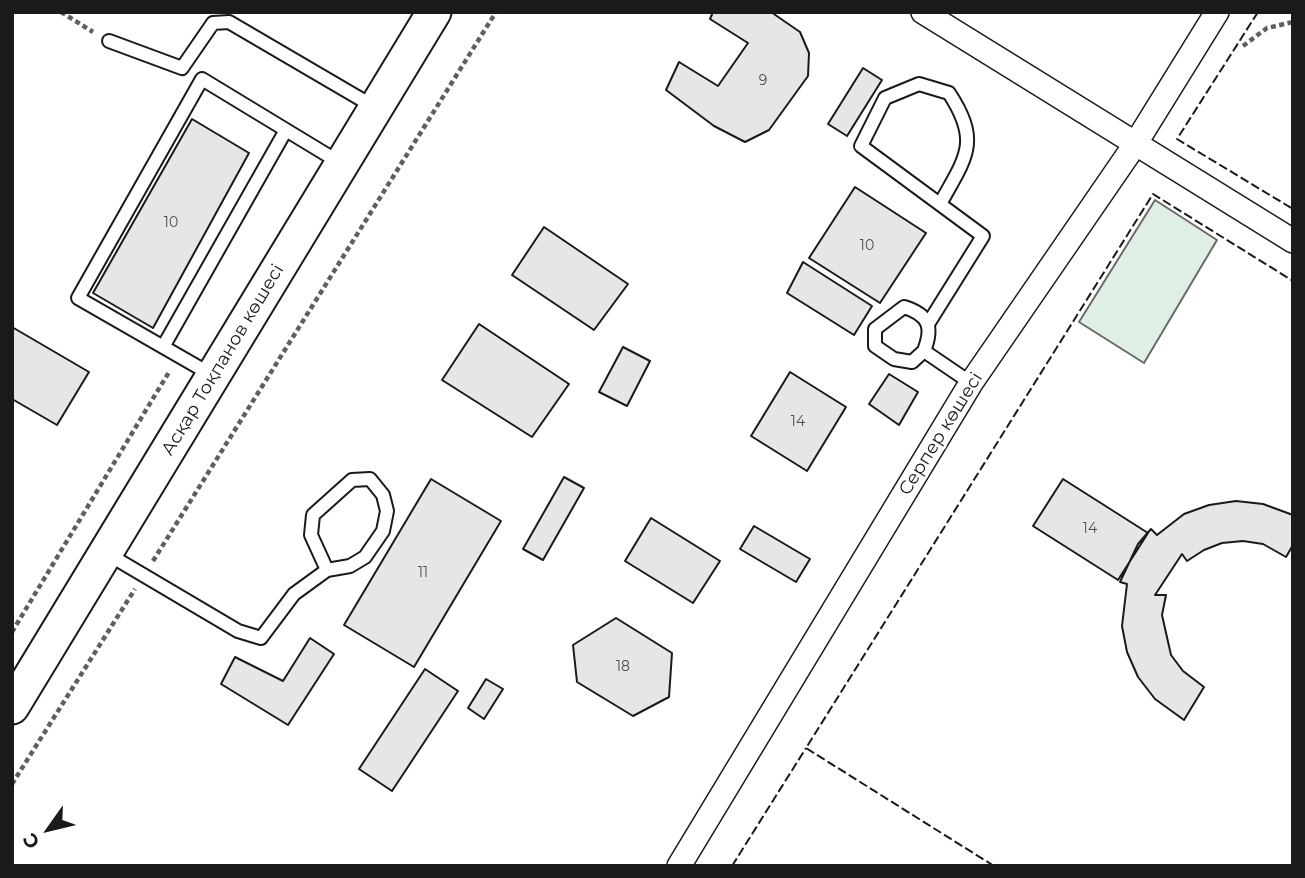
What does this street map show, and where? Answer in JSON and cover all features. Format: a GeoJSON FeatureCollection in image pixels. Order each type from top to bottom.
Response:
{"type":"FeatureCollection","features":[{"type":"Feature","properties":{"kind":"street","name":"Асқар Тоқпанов көшесі"},"geometry":{"type":"LineString","coordinates":[[12,707],[434,12]]}},
{"type":"Feature","properties":{"kind":"street"},"geometry":{"type":"LineString","coordinates":[[923,12],[1135,146],[1293,241]]}},
{"type":"Feature","properties":{"kind":"street","name":"Серпер көшесі"},"geometry":{"type":"LineString","coordinates":[[679,866],[971,383],[1135,146],[1217,12]]}},
{"type":"Feature","properties":{"kind":"lane"},"geometry":{"type":"LineString","coordinates":[[182,68],[213,23],[229,22],[376,108]]}},
{"type":"Feature","properties":{"kind":"lane"},"geometry":{"type":"LineString","coordinates":[[109,41],[182,68],[342,164]]}},
{"type":"Feature","properties":{"kind":"lane"},"geometry":{"type":"LineString","coordinates":[[202,79],[78,298],[214,376]]}},
{"type":"Feature","properties":{"kind":"lane"},"geometry":{"type":"LineString","coordinates":[[928,324],[983,236],[861,146],[886,98],[919,84],[949,93],[964,115],[969,147],[940,204]]}},
{"type":"Feature","properties":{"kind":"lane"},"geometry":{"type":"LineString","coordinates":[[163,347],[286,130]]}},
{"type":"Feature","properties":{"kind":"lane"},"geometry":{"type":"LineString","coordinates":[[904,307],[916,310],[928,324],[931,334],[924,351],[912,362],[894,359],[875,346],[875,329],[904,307]]}},
{"type":"Feature","properties":{"kind":"lane"},"geometry":{"type":"LineString","coordinates":[[924,351],[971,383]]}},
{"type":"Feature","properties":{"kind":"lane"},"geometry":{"type":"LineString","coordinates":[[106,553],[238,631],[261,638],[294,594],[327,570],[350,566],[365,557],[383,531],[387,511],[383,495],[370,479],[352,480],[313,515],[311,535],[327,570]]}},
{"type":"Feature","properties":{"kind":"path"},"geometry":{"type":"LineString","coordinates":[[61,12],[109,41]]}},
{"type":"Feature","properties":{"kind":"path"},"geometry":{"type":"LineString","coordinates":[[12,784],[496,12]]}},
{"type":"Feature","properties":{"kind":"path"},"geometry":{"type":"LineString","coordinates":[[1243,46],[1267,28],[1293,22]]}},
{"type":"Feature","properties":{"kind":"path"},"geometry":{"type":"LineString","coordinates":[[12,632],[179,356]]}},
{"type":"Feature","properties":{"kind":"green space"},"geometry":{"type":"Polygon","coordinates":[[[1155,200],[1217,240],[1144,363],[1079,322],[1155,200]]]}},
{"type":"Feature","properties":{"kind":"building"},"geometry":{"type":"Polygon","coordinates":[[[713,12],[771,12],[800,32],[809,53],[808,76],[769,130],[745,142],[714,126],[666,90],[679,62],[718,86],[748,43],[710,19],[713,12]]]}},
{"type":"Feature","properties":{"kind":"building"},"geometry":{"type":"Polygon","coordinates":[[[863,68],[882,80],[847,136],[828,124],[863,68]]]}},
{"type":"Feature","properties":{"kind":"building"},"geometry":{"type":"Polygon","coordinates":[[[192,119],[249,153],[153,328],[93,293],[192,119]]]}},
{"type":"Feature","properties":{"kind":"building"},"geometry":{"type":"Polygon","coordinates":[[[855,187],[926,233],[880,303],[809,258],[855,187]]]}},
{"type":"Feature","properties":{"kind":"building"},"geometry":{"type":"Polygon","coordinates":[[[544,227],[628,284],[594,330],[512,275],[544,227]]]}},
{"type":"Feature","properties":{"kind":"building"},"geometry":{"type":"Polygon","coordinates":[[[803,262],[872,306],[854,335],[787,293],[803,262]]]}},
{"type":"Feature","properties":{"kind":"building"},"geometry":{"type":"Polygon","coordinates":[[[479,324],[569,384],[532,437],[442,380],[479,324]]]}},
{"type":"Feature","properties":{"kind":"building"},"geometry":{"type":"Polygon","coordinates":[[[12,327],[89,372],[57,425],[12,399],[12,327]]]}},
{"type":"Feature","properties":{"kind":"building"},"geometry":{"type":"Polygon","coordinates":[[[623,347],[650,361],[627,406],[599,392],[623,347]]]}},
{"type":"Feature","properties":{"kind":"building"},"geometry":{"type":"Polygon","coordinates":[[[790,372],[846,407],[807,471],[751,436],[790,372]]]}},
{"type":"Feature","properties":{"kind":"building"},"geometry":{"type":"Polygon","coordinates":[[[889,374],[918,392],[899,425],[869,404],[889,374]]]}},
{"type":"Feature","properties":{"kind":"building"},"geometry":{"type":"Polygon","coordinates":[[[564,477],[584,488],[543,560],[523,549],[564,477]]]}},
{"type":"Feature","properties":{"kind":"building"},"geometry":{"type":"Polygon","coordinates":[[[431,479],[501,521],[414,667],[344,625],[431,479]]]}},
{"type":"Feature","properties":{"kind":"building"},"geometry":{"type":"Polygon","coordinates":[[[1063,479],[1148,533],[1118,580],[1033,526],[1063,479]]]}},
{"type":"Feature","properties":{"kind":"building"},"geometry":{"type":"Polygon","coordinates":[[[1236,501],[1263,504],[1293,515],[1293,545],[1286,557],[1263,544],[1243,541],[1222,543],[1187,561],[1182,554],[1155,595],[1166,595],[1162,615],[1171,655],[1183,671],[1204,687],[1184,720],[1155,699],[1138,677],[1127,652],[1122,626],[1127,584],[1120,582],[1138,544],[1151,529],[1157,535],[1184,514],[1209,505],[1236,501]]]}},
{"type":"Feature","properties":{"kind":"building"},"geometry":{"type":"Polygon","coordinates":[[[651,518],[720,561],[693,603],[625,561],[651,518]]]}},
{"type":"Feature","properties":{"kind":"building"},"geometry":{"type":"Polygon","coordinates":[[[754,526],[810,559],[796,582],[740,549],[754,526]]]}},
{"type":"Feature","properties":{"kind":"building"},"geometry":{"type":"Polygon","coordinates":[[[616,618],[672,653],[669,697],[633,716],[577,682],[573,645],[616,618]]]}},
{"type":"Feature","properties":{"kind":"building"},"geometry":{"type":"Polygon","coordinates":[[[310,638],[334,654],[288,725],[221,684],[235,657],[283,681],[310,638]]]}},
{"type":"Feature","properties":{"kind":"building"},"geometry":{"type":"Polygon","coordinates":[[[425,669],[458,691],[392,791],[359,769],[425,669]]]}},
{"type":"Feature","properties":{"kind":"building"},"geometry":{"type":"Polygon","coordinates":[[[486,679],[503,689],[484,719],[468,708],[486,679]]]}},
{"type":"Feature","properties":{"kind":"fence"},"geometry":{"type":"LineString","coordinates":[[1258,12],[1177,139],[1293,209]]}},
{"type":"Feature","properties":{"kind":"fence"},"geometry":{"type":"LineString","coordinates":[[994,866],[806,748],[1153,194],[1293,281]]}},
{"type":"Feature","properties":{"kind":"fence"},"geometry":{"type":"LineString","coordinates":[[732,866],[806,748]]}}]}
